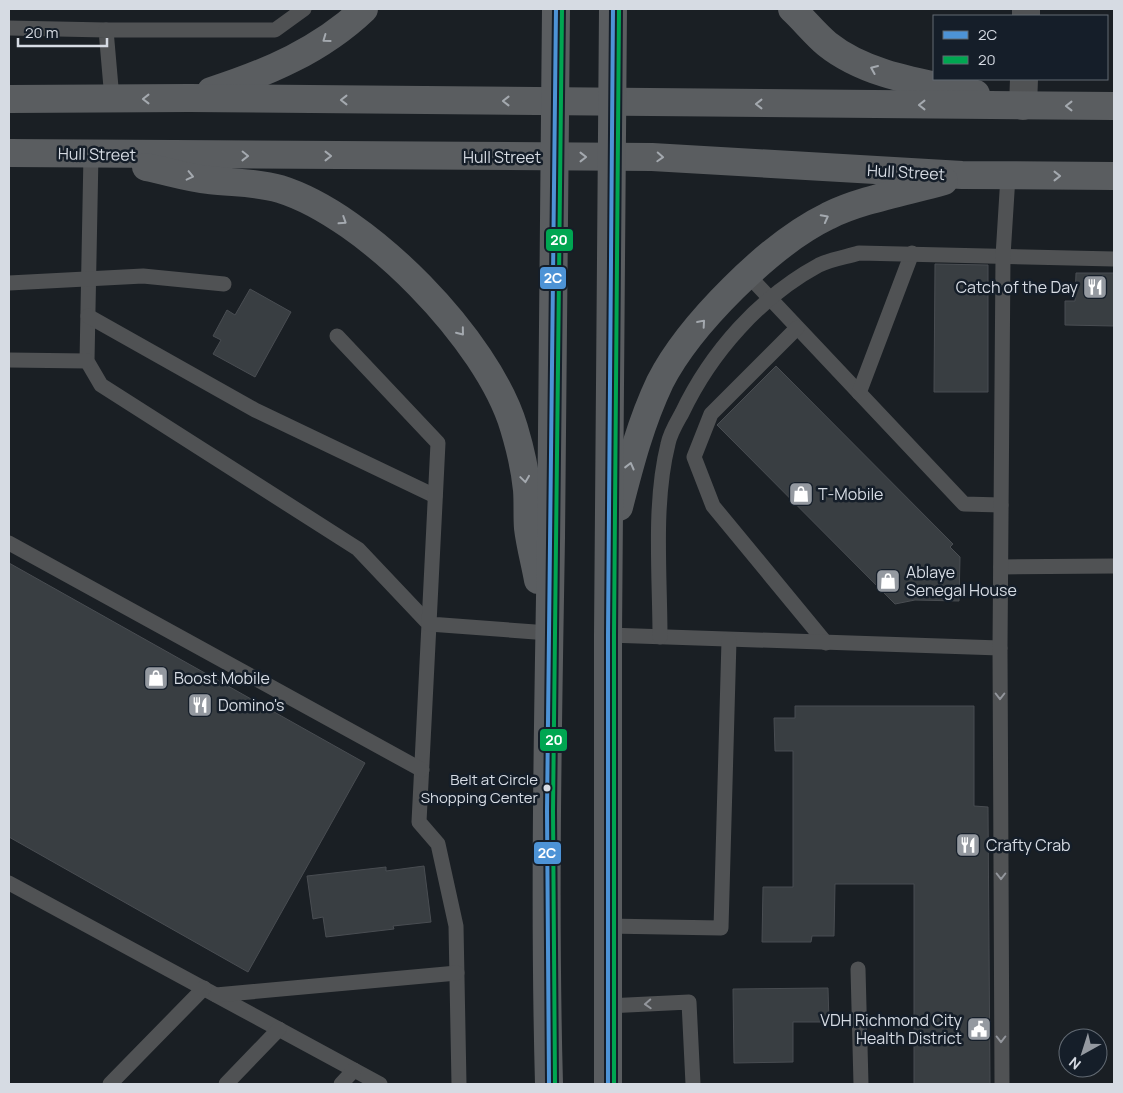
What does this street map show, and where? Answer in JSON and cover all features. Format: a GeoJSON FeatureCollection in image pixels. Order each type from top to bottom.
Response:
{"type":"FeatureCollection","features":[{"type":"Feature","properties":{"kind":"main road"},"geometry":{"type":"LineString","coordinates":[[189,98],[242,81],[286,63],[316,46],[364,9]]}},
{"type":"Feature","properties":{"kind":"main road"},"geometry":{"type":"LineString","coordinates":[[549,1084],[546,979],[556,9]]}},
{"type":"Feature","properties":{"kind":"main road"},"geometry":{"type":"LineString","coordinates":[[608,1084],[608,635],[613,9]]}},
{"type":"Feature","properties":{"kind":"main road"},"geometry":{"type":"LineString","coordinates":[[792,9],[828,45],[869,67],[889,75],[1023,106]]}},
{"type":"Feature","properties":{"kind":"main road"},"geometry":{"type":"LineString","coordinates":[[9,99],[189,98],[1114,106]]}},
{"type":"Feature","properties":{"kind":"main road"},"geometry":{"type":"LineString","coordinates":[[9,116],[112,99]]}},
{"type":"Feature","properties":{"kind":"main road","name":"Hull Street"},"geometry":{"type":"LineString","coordinates":[[9,154],[652,157],[962,176],[1114,176]]}},
{"type":"Feature","properties":{"kind":"main road"},"geometry":{"type":"LineString","coordinates":[[91,154],[207,180],[261,185],[304,198],[355,229],[417,284],[474,348],[504,398],[525,476],[528,529],[549,632]]}},
{"type":"Feature","properties":{"kind":"main road"},"geometry":{"type":"LineString","coordinates":[[609,548],[637,437],[660,383],[697,329],[748,275],[785,242],[826,216],[962,176]]}},
{"type":"Feature","properties":{"kind":"street"},"geometry":{"type":"LineString","coordinates":[[1023,106],[1024,80]]}},
{"type":"Feature","properties":{"kind":"lane"},"geometry":{"type":"LineString","coordinates":[[9,28],[275,30],[304,9]]}},
{"type":"Feature","properties":{"kind":"lane"},"geometry":{"type":"LineString","coordinates":[[106,30],[112,99]]}},
{"type":"Feature","properties":{"kind":"lane"},"geometry":{"type":"LineString","coordinates":[[91,154],[87,360],[101,385],[358,549],[430,624],[549,632]]}},
{"type":"Feature","properties":{"kind":"lane"},"geometry":{"type":"LineString","coordinates":[[1002,1084],[1000,648],[1003,256],[1008,176]]}},
{"type":"Feature","properties":{"kind":"lane"},"geometry":{"type":"LineString","coordinates":[[660,637],[660,500],[668,442],[695,385],[722,347],[770,299],[792,281],[821,264],[859,253],[1114,259]]}},
{"type":"Feature","properties":{"kind":"lane"},"geometry":{"type":"LineString","coordinates":[[859,393],[912,253]]}},
{"type":"Feature","properties":{"kind":"lane"},"geometry":{"type":"LineString","coordinates":[[748,275],[964,504],[1001,505]]}},
{"type":"Feature","properties":{"kind":"lane"},"geometry":{"type":"LineString","coordinates":[[9,283],[143,276],[224,284]]}},
{"type":"Feature","properties":{"kind":"lane"},"geometry":{"type":"LineString","coordinates":[[88,316],[255,410],[435,496]]}},
{"type":"Feature","properties":{"kind":"lane"},"geometry":{"type":"LineString","coordinates":[[797,328],[710,414],[694,457],[713,506],[826,642]]}},
{"type":"Feature","properties":{"kind":"lane"},"geometry":{"type":"LineString","coordinates":[[337,336],[438,443],[419,822],[438,844],[456,926],[459,1084]]}},
{"type":"Feature","properties":{"kind":"lane"},"geometry":{"type":"LineString","coordinates":[[9,355],[9,360],[87,360]]}},
{"type":"Feature","properties":{"kind":"lane"},"geometry":{"type":"LineString","coordinates":[[9,543],[422,770]]}},
{"type":"Feature","properties":{"kind":"lane"},"geometry":{"type":"LineString","coordinates":[[1001,567],[1114,566]]}},
{"type":"Feature","properties":{"kind":"lane"},"geometry":{"type":"LineString","coordinates":[[608,635],[1000,648]]}},
{"type":"Feature","properties":{"kind":"lane"},"geometry":{"type":"LineString","coordinates":[[607,926],[721,928],[729,640]]}},
{"type":"Feature","properties":{"kind":"lane"},"geometry":{"type":"LineString","coordinates":[[9,883],[380,1084]]}},
{"type":"Feature","properties":{"kind":"lane"},"geometry":{"type":"LineString","coordinates":[[858,969],[861,1084]]}},
{"type":"Feature","properties":{"kind":"lane"},"geometry":{"type":"LineString","coordinates":[[110,1084],[210,992],[457,973]]}},
{"type":"Feature","properties":{"kind":"lane"},"geometry":{"type":"LineString","coordinates":[[607,1006],[689,1002],[693,1084]]}},
{"type":"Feature","properties":{"kind":"lane"},"geometry":{"type":"LineString","coordinates":[[226,1084],[279,1029]]}},
{"type":"Feature","properties":{"kind":"lane"},"geometry":{"type":"LineString","coordinates":[[341,1084],[354,1070]]}},
{"type":"Feature","properties":{"kind":"building"},"geometry":{"type":"Polygon","coordinates":[[[935,264],[988,265],[988,392],[934,392],[935,264]]]}},
{"type":"Feature","properties":{"kind":"building","name":"Catch of the Day"},"geometry":{"type":"Polygon","coordinates":[[[1076,273],[1114,273],[1114,326],[1065,325],[1065,301],[1075,301],[1076,273]]]}},
{"type":"Feature","properties":{"kind":"building"},"geometry":{"type":"Polygon","coordinates":[[[250,289],[291,312],[255,377],[213,354],[221,340],[213,336],[227,310],[235,315],[250,289]]]}},
{"type":"Feature","properties":{"kind":"building"},"geometry":{"type":"Polygon","coordinates":[[[776,366],[953,544],[950,547],[960,557],[959,601],[915,600],[895,604],[717,425],[776,366]]]}},
{"type":"Feature","properties":{"kind":"building"},"geometry":{"type":"Polygon","coordinates":[[[9,563],[365,763],[248,972],[9,837],[9,563]]]}},
{"type":"Feature","properties":{"kind":"building"},"geometry":{"type":"Polygon","coordinates":[[[795,706],[974,706],[974,806],[988,807],[990,1084],[914,1084],[914,884],[835,884],[834,936],[812,936],[811,942],[762,942],[763,887],[793,887],[793,751],[775,751],[774,718],[795,718],[795,706]]]}},
{"type":"Feature","properties":{"kind":"building"},"geometry":{"type":"Polygon","coordinates":[[[424,866],[431,922],[393,926],[394,929],[326,937],[323,917],[313,919],[307,876],[386,867],[386,871],[424,866]]]}},
{"type":"Feature","properties":{"kind":"building"},"geometry":{"type":"Polygon","coordinates":[[[828,988],[829,1022],[793,1022],[793,1062],[734,1063],[733,989],[828,988]]]}},
{"type":"Feature","properties":{"kind":"transit line","name":"2C"},"geometry":{"type":"LineString","coordinates":[[549,1084],[547,811],[556,9]]}},
{"type":"Feature","properties":{"kind":"transit line","name":"20"},"geometry":{"type":"LineString","coordinates":[[555,1084],[553,811],[562,9]]}},
{"type":"Feature","properties":{"kind":"transit line","name":"2C"},"geometry":{"type":"LineString","coordinates":[[608,1084],[608,635],[613,9]]}},
{"type":"Feature","properties":{"kind":"transit line","name":"20"},"geometry":{"type":"LineString","coordinates":[[614,1084],[614,635],[619,9]]}},
{"type":"Feature","properties":{"kind":"place","name":"Catch of the Day"},"geometry":{"type":"Point","coordinates":[1095,287]}},
{"type":"Feature","properties":{"kind":"place","name":"T-Mobile"},"geometry":{"type":"Point","coordinates":[801,494]}},
{"type":"Feature","properties":{"kind":"place","name":"Ablaye Senegal House"},"geometry":{"type":"Point","coordinates":[888,581]}},
{"type":"Feature","properties":{"kind":"place","name":"Boost Mobile"},"geometry":{"type":"Point","coordinates":[156,678]}},
{"type":"Feature","properties":{"kind":"place","name":"Domino's"},"geometry":{"type":"Point","coordinates":[200,705]}},
{"type":"Feature","properties":{"kind":"place","name":"Belt at Circle Shopping Center"},"geometry":{"type":"Point","coordinates":[547,788]}},
{"type":"Feature","properties":{"kind":"place","name":"Crafty Crab"},"geometry":{"type":"Point","coordinates":[968,845]}},
{"type":"Feature","properties":{"kind":"place","name":"VDH Richmond City Health District"},"geometry":{"type":"Point","coordinates":[979,1029]}}]}
